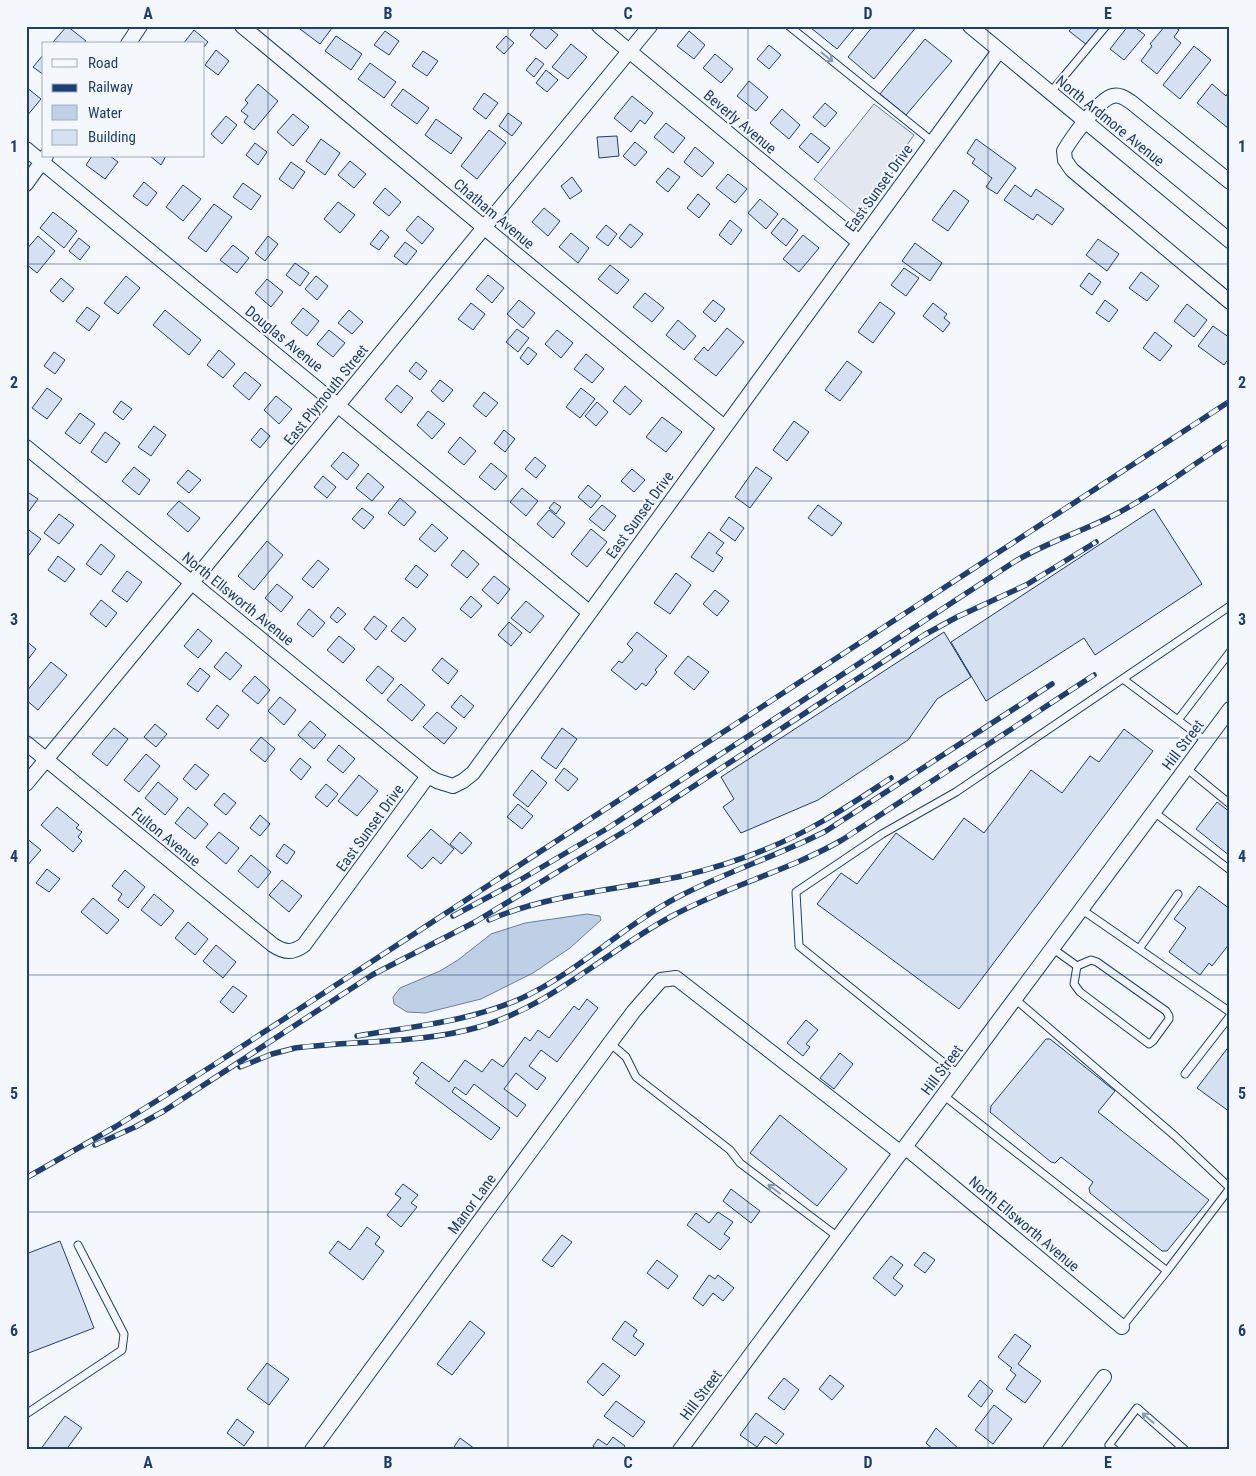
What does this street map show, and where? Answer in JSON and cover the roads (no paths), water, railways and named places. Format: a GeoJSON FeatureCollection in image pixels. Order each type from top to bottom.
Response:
{"type":"FeatureCollection","features":[{"type":"Feature","properties":{"kind":"street"},"geometry":{"type":"LineString","coordinates":[[129,42],[140,26]]}},
{"type":"Feature","properties":{"kind":"street","name":"Chatham Avenue"},"geometry":{"type":"LineString","coordinates":[[242,26],[724,427]]}},
{"type":"Feature","properties":{"kind":"street","name":"Beverly Avenue"},"geometry":{"type":"LineString","coordinates":[[599,26],[859,242]]}},
{"type":"Feature","properties":{"kind":"street","name":"East Plymouth Street"},"geometry":{"type":"LineString","coordinates":[[26,784],[650,26]]}},
{"type":"Feature","properties":{"kind":"street","name":"North Ardmore Avenue"},"geometry":{"type":"LineString","coordinates":[[976,28],[999,51],[1230,241]]}},
{"type":"Feature","properties":{"kind":"street","name":"East Sunset Drive"},"geometry":{"type":"LineString","coordinates":[[288,952],[304,945],[428,776],[437,782],[453,786],[473,773],[999,51]]}},
{"type":"Feature","properties":{"kind":"street"},"geometry":{"type":"LineString","coordinates":[[1230,182],[1125,98],[1119,96],[1112,96],[1106,99],[1064,151],[1065,160],[1069,168],[1230,302]]}},
{"type":"Feature","properties":{"kind":"street","name":"Douglas Avenue"},"geometry":{"type":"LineString","coordinates":[[26,149],[42,158]]}},
{"type":"Feature","properties":{"kind":"street"},"geometry":{"type":"LineString","coordinates":[[26,184],[44,159]]}},
{"type":"Feature","properties":{"kind":"street","name":"Douglas Avenue"},"geometry":{"type":"LineString","coordinates":[[44,159],[338,405],[590,612]]}},
{"type":"Feature","properties":{"kind":"street","name":"North Ellsworth Avenue"},"geometry":{"type":"LineString","coordinates":[[26,447],[428,776]]}},
{"type":"Feature","properties":{"kind":"street","name":"Hill Street"},"geometry":{"type":"LineString","coordinates":[[680,1450],[1230,709]]}},
{"type":"Feature","properties":{"kind":"street","name":"Fulton Avenue"},"geometry":{"type":"LineString","coordinates":[[26,743],[273,945],[288,952]]}},
{"type":"Feature","properties":{"kind":"street","name":"North Ellsworth Avenue"},"geometry":{"type":"LineString","coordinates":[[661,980],[676,978],[903,1150],[1122,1327]]}},
{"type":"Feature","properties":{"kind":"street","name":"Manor Lane"},"geometry":{"type":"LineString","coordinates":[[312,1450],[610,1043],[661,980]]}},
{"type":"Feature","properties":{"kind":"street"},"geometry":{"type":"LineString","coordinates":[[1050,1450],[1104,1377]]}},
{"type":"Feature","properties":{"kind":"lane"},"geometry":{"type":"LineString","coordinates":[[789,26],[933,142]]}},
{"type":"Feature","properties":{"kind":"lane"},"geometry":{"type":"LineString","coordinates":[[1050,93],[1106,26]]}},
{"type":"Feature","properties":{"kind":"lane"},"geometry":{"type":"LineString","coordinates":[[959,1074],[799,946],[796,892],[882,834],[956,792],[1230,606]]}},
{"type":"Feature","properties":{"kind":"lane"},"geometry":{"type":"LineString","coordinates":[[1178,720],[1230,652]]}},
{"type":"Feature","properties":{"kind":"lane"},"geometry":{"type":"LineString","coordinates":[[1122,679],[1206,741]]}},
{"type":"Feature","properties":{"kind":"lane"},"geometry":{"type":"LineString","coordinates":[[1186,768],[1230,804]]}},
{"type":"Feature","properties":{"kind":"lane"},"geometry":{"type":"LineString","coordinates":[[1154,812],[1230,870]]}},
{"type":"Feature","properties":{"kind":"lane"},"geometry":{"type":"LineString","coordinates":[[1138,949],[1178,894]]}},
{"type":"Feature","properties":{"kind":"lane"},"geometry":{"type":"LineString","coordinates":[[1081,909],[1230,1012]]}},
{"type":"Feature","properties":{"kind":"lane"},"geometry":{"type":"LineString","coordinates":[[1052,948],[1077,966]]}},
{"type":"Feature","properties":{"kind":"lane"},"geometry":{"type":"LineString","coordinates":[[1091,960],[1098,962],[1166,1011],[1169,1019],[1149,1044],[1080,992],[1074,984],[1077,966],[1091,960]]}},
{"type":"Feature","properties":{"kind":"lane"},"geometry":{"type":"LineString","coordinates":[[1015,1000],[1175,1136],[1230,1188],[1122,1327]]}},
{"type":"Feature","properties":{"kind":"lane"},"geometry":{"type":"LineString","coordinates":[[1186,1074],[1230,1016]]}},
{"type":"Feature","properties":{"kind":"lane"},"geometry":{"type":"LineString","coordinates":[[610,1043],[626,1057],[636,1077],[730,1150],[740,1163],[838,1238]]}},
{"type":"Feature","properties":{"kind":"lane"},"geometry":{"type":"LineString","coordinates":[[943,1096],[1167,1271]]}},
{"type":"Feature","properties":{"kind":"lane"},"geometry":{"type":"LineString","coordinates":[[26,1414],[122,1350],[124,1334],[78,1245]]}},
{"type":"Feature","properties":{"kind":"lane"},"geometry":{"type":"LineString","coordinates":[[1114,1450],[1109,1445],[1137,1408],[1185,1450]]}},
{"type":"Feature","properties":{"kind":"water"},"geometry":{"type":"Polygon","coordinates":[[[587,914],[600,916],[601,920],[570,948],[533,973],[481,999],[425,1013],[407,1012],[394,1004],[393,997],[400,988],[440,971],[458,960],[491,934],[525,923],[587,914]]]}},
{"type":"Feature","properties":{"kind":"railway"},"geometry":{"type":"LineString","coordinates":[[26,1178],[115,1127],[212,1066],[1230,401]]}},
{"type":"Feature","properties":{"kind":"railway"},"geometry":{"type":"LineString","coordinates":[[453,916],[520,880],[608,828],[1014,562],[1039,548],[1132,505],[1230,441]]}},
{"type":"Feature","properties":{"kind":"railway"},"geometry":{"type":"LineString","coordinates":[[95,1145],[135,1127],[164,1111],[372,975],[475,922],[630,828],[924,635],[957,617],[1026,585],[1096,542]]}},
{"type":"Feature","properties":{"kind":"railway"},"geometry":{"type":"LineString","coordinates":[[240,1067],[272,1054],[295,1048],[434,1036],[479,1027],[505,1018],[555,992],[672,916],[693,905],[800,861],[842,840],[1094,675]]}},
{"type":"Feature","properties":{"kind":"railway"},"geometry":{"type":"LineString","coordinates":[[357,1036],[462,1018],[482,1013],[522,998],[562,975],[638,921],[678,897],[826,831],[1052,684]]}},
{"type":"Feature","properties":{"kind":"railway"},"geometry":{"type":"LineString","coordinates":[[489,920],[535,904],[682,876],[737,860],[772,847],[806,830],[840,811],[891,778]]}}]}
